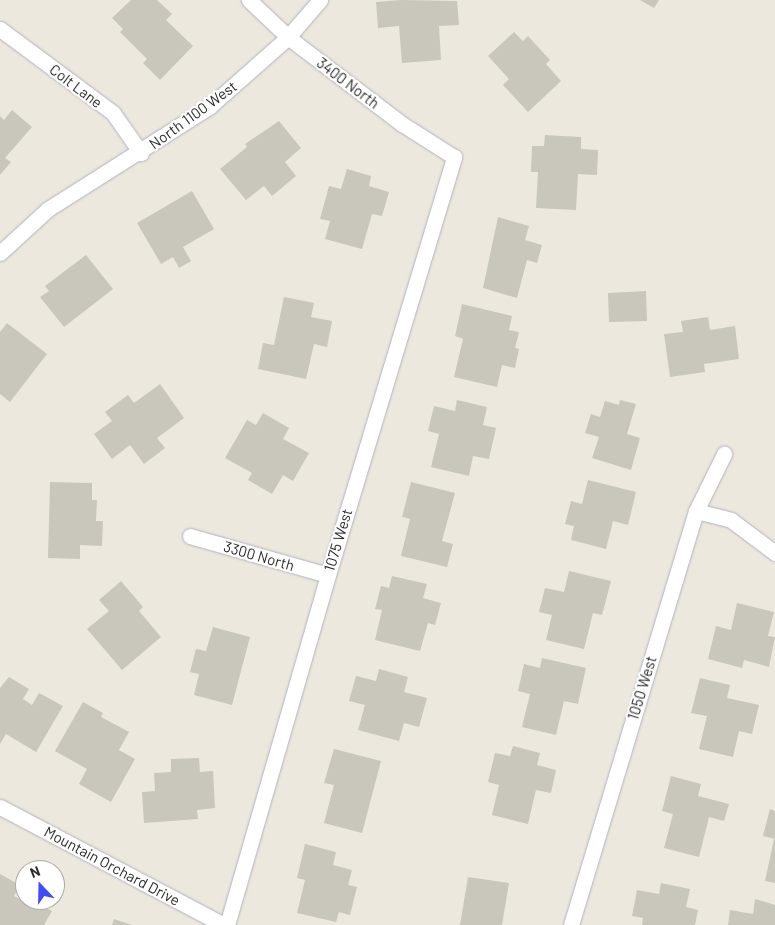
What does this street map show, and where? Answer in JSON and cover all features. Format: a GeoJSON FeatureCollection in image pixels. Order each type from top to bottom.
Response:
{"type":"FeatureCollection","features":[{"type":"Feature","properties":{"kind":"street","name":"3400 North"},"geometry":{"type":"LineString","coordinates":[[249,0],[288,37],[402,124],[454,157]]}},
{"type":"Feature","properties":{"kind":"street","name":"North 1100 West"},"geometry":{"type":"LineString","coordinates":[[0,253],[48,209],[141,153],[210,108],[288,37],[320,0]]}},
{"type":"Feature","properties":{"kind":"street","name":"Colt Lane"},"geometry":{"type":"LineString","coordinates":[[0,29],[113,113],[141,153]]}},
{"type":"Feature","properties":{"kind":"street","name":"1075 West"},"geometry":{"type":"LineString","coordinates":[[225,925],[454,157]]}},
{"type":"Feature","properties":{"kind":"street","name":"1050 West"},"geometry":{"type":"LineString","coordinates":[[571,925],[696,511],[724,454]]}},
{"type":"Feature","properties":{"kind":"street"},"geometry":{"type":"LineString","coordinates":[[696,511],[731,520],[775,552]]}},
{"type":"Feature","properties":{"kind":"street","name":"3300 North"},"geometry":{"type":"LineString","coordinates":[[190,536],[328,575]]}},
{"type":"Feature","properties":{"kind":"street","name":"Mountain Orchard Drive"},"geometry":{"type":"LineString","coordinates":[[0,806],[225,925]]}},
{"type":"Feature","properties":{"kind":"building"},"geometry":{"type":"Polygon","coordinates":[[[131,0],[157,0],[172,14],[166,20],[193,46],[160,80],[143,63],[147,59],[120,32],[123,29],[112,18],[131,0]]]}},
{"type":"Feature","properties":{"kind":"building"},"geometry":{"type":"Polygon","coordinates":[[[401,0],[457,1],[459,25],[439,26],[441,60],[402,63],[399,26],[378,28],[376,2],[401,0]]]}},
{"type":"Feature","properties":{"kind":"building"},"geometry":{"type":"Polygon","coordinates":[[[640,0],[659,0],[654,8],[640,0]]]}},
{"type":"Feature","properties":{"kind":"building"},"geometry":{"type":"Polygon","coordinates":[[[514,32],[523,41],[528,36],[550,60],[546,64],[561,81],[528,112],[503,85],[509,79],[488,56],[514,32]]]}},
{"type":"Feature","properties":{"kind":"building"},"geometry":{"type":"Polygon","coordinates":[[[12,110],[32,127],[5,158],[11,162],[0,175],[0,116],[4,120],[12,110]]]}},
{"type":"Feature","properties":{"kind":"building"},"geometry":{"type":"Polygon","coordinates":[[[279,121],[301,148],[285,162],[296,176],[272,196],[264,186],[246,200],[220,169],[247,147],[245,144],[279,121]]]}},
{"type":"Feature","properties":{"kind":"building"},"geometry":{"type":"Polygon","coordinates":[[[545,135],[581,137],[581,149],[598,150],[597,175],[578,174],[576,210],[536,208],[538,172],[531,172],[532,146],[544,146],[545,135]]]}},
{"type":"Feature","properties":{"kind":"building"},"geometry":{"type":"Polygon","coordinates":[[[347,169],[371,176],[369,186],[389,192],[382,216],[372,214],[362,249],[325,239],[330,221],[320,219],[329,186],[341,189],[347,169]]]}},
{"type":"Feature","properties":{"kind":"building"},"geometry":{"type":"Polygon","coordinates":[[[192,191],[214,229],[183,247],[191,261],[179,268],[173,257],[161,264],[137,223],[192,191]]]}},
{"type":"Feature","properties":{"kind":"building"},"geometry":{"type":"Polygon","coordinates":[[[498,217],[529,226],[525,240],[542,245],[537,263],[527,260],[517,298],[483,288],[498,217]]]}},
{"type":"Feature","properties":{"kind":"building"},"geometry":{"type":"Polygon","coordinates":[[[86,255],[113,289],[64,327],[40,297],[49,291],[45,286],[86,255]]]}},
{"type":"Feature","properties":{"kind":"building"},"geometry":{"type":"Polygon","coordinates":[[[646,291],[647,321],[609,322],[608,293],[646,291]]]}},
{"type":"Feature","properties":{"kind":"building"},"geometry":{"type":"Polygon","coordinates":[[[284,297],[314,303],[311,317],[332,321],[327,347],[314,344],[306,379],[258,369],[263,343],[274,345],[284,297]]]}},
{"type":"Feature","properties":{"kind":"building"},"geometry":{"type":"Polygon","coordinates":[[[462,304],[512,316],[509,330],[519,332],[515,348],[519,349],[515,368],[502,365],[497,387],[454,377],[463,339],[455,336],[462,304]]]}},
{"type":"Feature","properties":{"kind":"building"},"geometry":{"type":"Polygon","coordinates":[[[708,317],[710,330],[735,326],[739,359],[704,364],[705,372],[670,377],[664,334],[683,332],[681,321],[708,317]]]}},
{"type":"Feature","properties":{"kind":"building"},"geometry":{"type":"Polygon","coordinates":[[[7,323],[47,354],[10,402],[0,394],[0,332],[7,323]]]}},
{"type":"Feature","properties":{"kind":"building"},"geometry":{"type":"Polygon","coordinates":[[[160,384],[184,418],[157,438],[165,448],[144,464],[130,445],[112,459],[94,434],[112,421],[105,412],[128,395],[134,403],[160,384]]]}},
{"type":"Feature","properties":{"kind":"building"},"geometry":{"type":"Polygon","coordinates":[[[457,400],[487,407],[483,425],[496,428],[489,459],[473,456],[469,476],[431,467],[439,434],[428,431],[434,406],[455,411],[457,400]]]}},
{"type":"Feature","properties":{"kind":"building"},"geometry":{"type":"Polygon","coordinates":[[[620,400],[636,404],[627,434],[640,438],[631,470],[592,458],[599,437],[585,433],[591,414],[600,417],[605,401],[619,405],[620,400]]]}},
{"type":"Feature","properties":{"kind":"building"},"geometry":{"type":"Polygon","coordinates":[[[263,413],[289,428],[283,439],[309,453],[293,481],[283,475],[272,494],[248,480],[252,473],[225,458],[247,420],[256,425],[263,413]]]}},
{"type":"Feature","properties":{"kind":"building"},"geometry":{"type":"Polygon","coordinates":[[[588,480],[636,492],[628,525],[613,521],[606,549],[571,540],[574,526],[565,524],[571,501],[582,504],[588,480]]]}},
{"type":"Feature","properties":{"kind":"building"},"geometry":{"type":"Polygon","coordinates":[[[50,482],[92,483],[92,500],[97,500],[96,521],[103,521],[102,546],[80,545],[80,559],[48,558],[50,482]]]}},
{"type":"Feature","properties":{"kind":"building"},"geometry":{"type":"Polygon","coordinates":[[[411,482],[455,493],[442,541],[453,544],[447,567],[401,556],[410,519],[402,517],[411,482]]]}},
{"type":"Feature","properties":{"kind":"building"},"geometry":{"type":"Polygon","coordinates":[[[569,571],[611,581],[602,615],[593,613],[584,649],[546,640],[552,615],[539,612],[545,588],[564,592],[569,571]]]}},
{"type":"Feature","properties":{"kind":"building"},"geometry":{"type":"Polygon","coordinates":[[[392,576],[427,584],[423,598],[441,603],[435,625],[428,623],[420,651],[375,640],[382,610],[375,609],[381,586],[389,588],[392,576]]]}},
{"type":"Feature","properties":{"kind":"building"},"geometry":{"type":"Polygon","coordinates":[[[121,581],[143,607],[139,611],[161,637],[122,670],[87,629],[109,611],[99,600],[121,581]]]}},
{"type":"Feature","properties":{"kind":"building"},"geometry":{"type":"Polygon","coordinates":[[[737,603],[774,612],[768,636],[775,637],[769,667],[744,660],[742,668],[708,659],[716,626],[731,630],[737,603]]]}},
{"type":"Feature","properties":{"kind":"building"},"geometry":{"type":"Polygon","coordinates":[[[213,627],[250,637],[232,705],[194,695],[199,674],[190,672],[196,649],[206,651],[213,627]]]}},
{"type":"Feature","properties":{"kind":"building"},"geometry":{"type":"Polygon","coordinates":[[[542,658],[586,668],[578,704],[564,701],[556,735],[522,727],[530,694],[518,691],[524,664],[540,668],[542,658]]]}},
{"type":"Feature","properties":{"kind":"building"},"geometry":{"type":"Polygon","coordinates":[[[379,669],[408,677],[404,692],[427,698],[419,727],[404,723],[399,741],[358,730],[365,705],[349,701],[356,676],[376,681],[379,669]]]}},
{"type":"Feature","properties":{"kind":"building"},"geometry":{"type":"Polygon","coordinates":[[[9,677],[29,689],[23,699],[32,705],[39,693],[63,706],[36,752],[6,734],[0,744],[0,688],[9,677]]]}},
{"type":"Feature","properties":{"kind":"building"},"geometry":{"type":"Polygon","coordinates":[[[700,678],[730,685],[727,698],[759,705],[752,734],[739,731],[733,757],[699,749],[707,716],[691,713],[700,678]]]}},
{"type":"Feature","properties":{"kind":"building"},"geometry":{"type":"Polygon","coordinates":[[[83,702],[103,713],[101,717],[129,732],[119,750],[135,759],[111,802],[79,784],[87,769],[55,751],[83,702]]]}},
{"type":"Feature","properties":{"kind":"building"},"geometry":{"type":"Polygon","coordinates":[[[513,746],[540,753],[537,765],[556,770],[551,793],[536,790],[528,824],[492,815],[499,785],[488,782],[495,753],[510,756],[513,746]]]}},
{"type":"Feature","properties":{"kind":"building"},"geometry":{"type":"Polygon","coordinates":[[[334,749],[381,761],[362,833],[324,823],[334,785],[324,783],[334,749]]]}},
{"type":"Feature","properties":{"kind":"building"},"geometry":{"type":"Polygon","coordinates":[[[199,758],[200,772],[213,771],[215,808],[197,810],[198,819],[144,823],[142,792],[155,791],[154,773],[171,772],[171,759],[199,758]]]}},
{"type":"Feature","properties":{"kind":"building"},"geometry":{"type":"Polygon","coordinates":[[[671,776],[701,784],[698,796],[729,804],[724,821],[709,817],[699,857],[664,848],[673,814],[662,811],[671,776]]]}},
{"type":"Feature","properties":{"kind":"building"},"geometry":{"type":"Polygon","coordinates":[[[770,809],[775,811],[775,839],[763,836],[770,809]]]}},
{"type":"Feature","properties":{"kind":"building"},"geometry":{"type":"Polygon","coordinates":[[[775,839],[775,883],[765,881],[775,839]]]}},
{"type":"Feature","properties":{"kind":"building"},"geometry":{"type":"Polygon","coordinates":[[[305,844],[336,852],[333,865],[352,870],[348,885],[357,887],[350,915],[339,912],[336,922],[297,913],[305,880],[297,878],[305,844]]]}},
{"type":"Feature","properties":{"kind":"building"},"geometry":{"type":"Polygon","coordinates":[[[0,874],[15,882],[15,910],[52,911],[44,925],[0,925],[0,874]]]}},
{"type":"Feature","properties":{"kind":"building"},"geometry":{"type":"Polygon","coordinates":[[[468,877],[509,883],[502,925],[460,925],[468,877]]]}},
{"type":"Feature","properties":{"kind":"building"},"geometry":{"type":"Polygon","coordinates":[[[661,883],[690,889],[686,907],[698,910],[695,925],[642,925],[643,918],[632,916],[637,890],[659,894],[661,883]]]}},
{"type":"Feature","properties":{"kind":"building"},"geometry":{"type":"Polygon","coordinates":[[[755,899],[775,905],[775,925],[728,925],[730,910],[753,914],[755,899]]]}},
{"type":"Feature","properties":{"kind":"building"},"geometry":{"type":"Polygon","coordinates":[[[114,919],[132,925],[112,925],[114,919]]]}}]}
